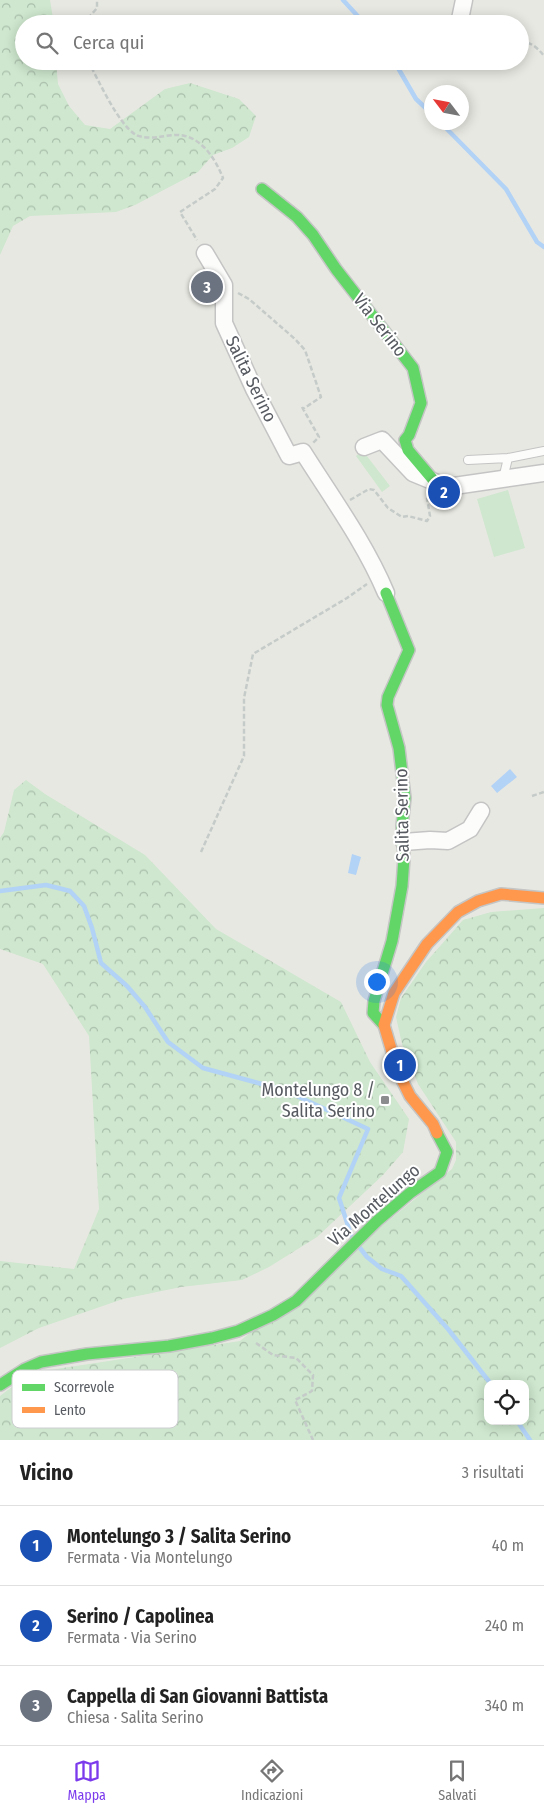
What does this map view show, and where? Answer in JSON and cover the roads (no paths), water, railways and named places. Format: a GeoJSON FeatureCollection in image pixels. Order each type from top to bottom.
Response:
{"type":"FeatureCollection","features":[{"type":"Feature","properties":{"kind":"street"},"geometry":{"type":"LineString","coordinates":[[461,15],[464,0]]}},
{"type":"Feature","properties":{"kind":"street","name":"Via Serino"},"geometry":{"type":"LineString","coordinates":[[262,189],[297,217],[413,368],[420,403],[409,435],[405,440],[408,450],[429,479]]}},
{"type":"Feature","properties":{"kind":"street","name":"Salita Serino"},"geometry":{"type":"LineString","coordinates":[[205,253],[224,285],[224,322],[254,389],[289,456],[303,452],[339,507],[378,576],[409,650],[388,697],[387,705],[400,758],[406,798],[402,826],[404,842],[402,886],[392,941],[374,1001],[373,1012],[384,1025]]}},
{"type":"Feature","properties":{"kind":"street"},"geometry":{"type":"LineString","coordinates":[[364,447],[382,440],[413,473],[447,487],[544,473]]}},
{"type":"Feature","properties":{"kind":"street"},"geometry":{"type":"LineString","coordinates":[[404,842],[448,841],[470,829],[481,812]]}},
{"type":"Feature","properties":{"kind":"street"},"geometry":{"type":"LineString","coordinates":[[384,1025],[394,993],[411,966],[428,944],[458,912],[478,901],[501,894],[544,898]]}},
{"type":"Feature","properties":{"kind":"street","name":"Via Montelungo"},"geometry":{"type":"LineString","coordinates":[[23,1370],[41,1362],[86,1354],[169,1346],[238,1331],[273,1315],[296,1301],[377,1221],[410,1193],[440,1172],[447,1152],[433,1124],[410,1096],[398,1072],[384,1025]]}},
{"type":"Feature","properties":{"kind":"street","name":"Via Montelungo"},"geometry":{"type":"LineString","coordinates":[[0,1384],[12,1377]]}},
{"type":"Feature","properties":{"kind":"lane"},"geometry":{"type":"LineString","coordinates":[[468,460],[508,458],[544,451]]}},
{"type":"Feature","properties":{"kind":"lane"},"geometry":{"type":"LineString","coordinates":[[503,479],[508,458]]}},
{"type":"Feature","properties":{"kind":"water"},"geometry":{"type":"Polygon","coordinates":[[[510,769],[517,777],[497,793],[491,786],[510,769]]]}},
{"type":"Feature","properties":{"kind":"water"},"geometry":{"type":"Polygon","coordinates":[[[352,854],[361,857],[356,875],[348,873],[352,854]]]}},
{"type":"Feature","properties":{"kind":"waterway"},"geometry":{"type":"LineString","coordinates":[[343,0],[357,15]]}},
{"type":"Feature","properties":{"kind":"waterway"},"geometry":{"type":"LineString","coordinates":[[399,70],[416,99],[424,106]]}},
{"type":"Feature","properties":{"kind":"waterway"},"geometry":{"type":"LineString","coordinates":[[448,130],[506,189],[537,242],[544,247]]}},
{"type":"Feature","properties":{"kind":"waterway"},"geometry":{"type":"LineString","coordinates":[[0,891],[46,885],[70,891],[84,906],[101,963],[127,986],[145,1007],[168,1042],[203,1068],[284,1090],[368,1129],[339,1198],[352,1238]]}},
{"type":"Feature","properties":{"kind":"waterway"},"geometry":{"type":"LineString","coordinates":[[360,1248],[367,1257],[382,1269],[401,1276],[448,1329],[488,1380]]}},
{"type":"Feature","properties":{"kind":"waterway"},"geometry":{"type":"LineString","coordinates":[[520,1425],[530,1440]]}},
{"type":"Feature","properties":{"kind":"place","name":"Cappella di San Giovanni Battista"},"geometry":{"type":"Point","coordinates":[207,287]}},
{"type":"Feature","properties":{"kind":"place","name":"Serino / Capolinea"},"geometry":{"type":"Point","coordinates":[444,492]}},
{"type":"Feature","properties":{"kind":"place","name":"Montelungo 3 / Salita Serino"},"geometry":{"type":"Point","coordinates":[400,1065]}},
{"type":"Feature","properties":{"kind":"place","name":"Montelungo 8 / Salita Serino"},"geometry":{"type":"Point","coordinates":[385,1100]}}]}
